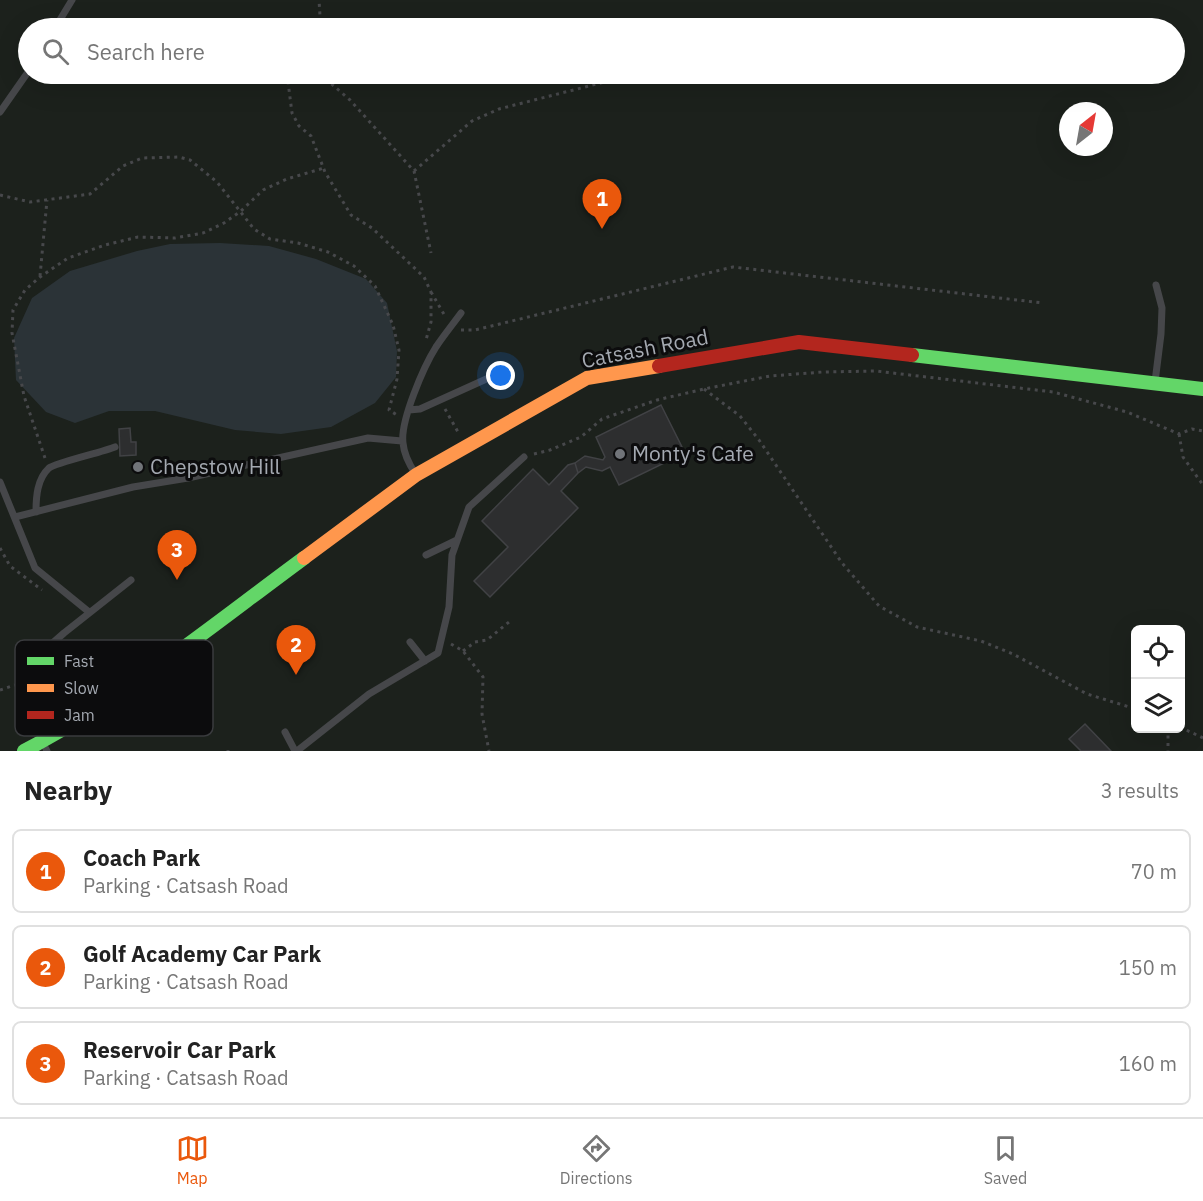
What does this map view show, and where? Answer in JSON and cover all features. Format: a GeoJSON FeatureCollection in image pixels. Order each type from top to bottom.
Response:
{"type":"FeatureCollection","features":[{"type":"Feature","properties":{"kind":"street","name":"Catsash Road"},"geometry":{"type":"LineString","coordinates":[[192,640],[416,475],[587,378],[799,342],[1203,389]]}},
{"type":"Feature","properties":{"kind":"street","name":"Catsash Road"},"geometry":{"type":"LineString","coordinates":[[24,751],[52,736]]}},
{"type":"Feature","properties":{"kind":"lane"},"geometry":{"type":"LineString","coordinates":[[62,18],[72,0]]}},
{"type":"Feature","properties":{"kind":"lane"},"geometry":{"type":"LineString","coordinates":[[0,112],[20,84]]}},
{"type":"Feature","properties":{"kind":"lane"},"geometry":{"type":"LineString","coordinates":[[1155,382],[1162,325],[1162,308],[1156,285]]}},
{"type":"Feature","properties":{"kind":"lane"},"geometry":{"type":"LineString","coordinates":[[416,475],[402,441],[405,420],[435,348],[461,313]]}},
{"type":"Feature","properties":{"kind":"lane"},"geometry":{"type":"LineString","coordinates":[[409,410],[420,409],[494,376]]}},
{"type":"Feature","properties":{"kind":"lane"},"geometry":{"type":"LineString","coordinates":[[15,517],[133,487],[188,478],[368,438],[402,441]]}},
{"type":"Feature","properties":{"kind":"lane"},"geometry":{"type":"LineString","coordinates":[[36,512],[36,496],[41,480],[48,469],[116,447]]}},
{"type":"Feature","properties":{"kind":"lane"},"geometry":{"type":"LineString","coordinates":[[285,732],[296,751],[369,694],[438,652],[449,607],[452,555],[469,507],[524,457]]}},
{"type":"Feature","properties":{"kind":"lane"},"geometry":{"type":"LineString","coordinates":[[0,482],[35,568],[89,612]]}},
{"type":"Feature","properties":{"kind":"lane"},"geometry":{"type":"LineString","coordinates":[[426,555],[457,540]]}},
{"type":"Feature","properties":{"kind":"lane"},"geometry":{"type":"LineString","coordinates":[[56,640],[131,580]]}},
{"type":"Feature","properties":{"kind":"lane"},"geometry":{"type":"LineString","coordinates":[[410,642],[425,661]]}},
{"type":"Feature","properties":{"kind":"path"},"geometry":{"type":"LineString","coordinates":[[319,0],[319,18]]}},
{"type":"Feature","properties":{"kind":"path"},"geometry":{"type":"LineString","coordinates":[[288,84],[292,113],[299,126],[310,135],[324,168],[351,215],[372,228],[424,277],[442,314],[462,330],[475,330],[733,267],[1043,303]]}},
{"type":"Feature","properties":{"kind":"path"},"geometry":{"type":"LineString","coordinates":[[332,84],[350,100],[414,171],[431,253]]}},
{"type":"Feature","properties":{"kind":"path"},"geometry":{"type":"LineString","coordinates":[[414,171],[472,121],[499,109],[597,84]]}},
{"type":"Feature","properties":{"kind":"path"},"geometry":{"type":"LineString","coordinates":[[0,195],[30,202],[90,194],[123,166],[142,159],[179,157],[190,160],[217,182],[254,229],[270,239],[298,243],[328,252],[354,266],[375,286],[393,324],[399,350],[397,379],[389,410],[405,420]]}},
{"type":"Feature","properties":{"kind":"path"},"geometry":{"type":"LineString","coordinates":[[48,469],[24,396],[12,333],[13,310],[25,290],[69,258],[105,244],[138,237],[175,238],[203,232],[224,223],[241,211],[263,190],[287,179],[324,168]]}},
{"type":"Feature","properties":{"kind":"path"},"geometry":{"type":"LineString","coordinates":[[40,277],[47,200]]}},
{"type":"Feature","properties":{"kind":"path"},"geometry":{"type":"LineString","coordinates":[[425,344],[431,322],[431,292]]}},
{"type":"Feature","properties":{"kind":"path"},"geometry":{"type":"LineString","coordinates":[[524,457],[550,450],[581,437],[602,419],[657,400],[770,376],[876,371],[1053,392],[1127,412],[1179,434],[1192,429],[1203,431]]}},
{"type":"Feature","properties":{"kind":"path"},"geometry":{"type":"LineString","coordinates":[[704,389],[740,416],[842,563],[879,606],[917,627],[981,641],[1013,654],[1087,694],[1131,707]]}},
{"type":"Feature","properties":{"kind":"path"},"geometry":{"type":"LineString","coordinates":[[441,400],[465,447]]}},
{"type":"Feature","properties":{"kind":"path"},"geometry":{"type":"LineString","coordinates":[[1179,434],[1183,458],[1203,485]]}},
{"type":"Feature","properties":{"kind":"path"},"geometry":{"type":"LineString","coordinates":[[489,751],[482,714],[483,677],[463,651],[476,642],[487,639],[509,622]]}},
{"type":"Feature","properties":{"kind":"path"},"geometry":{"type":"LineString","coordinates":[[1185,729],[1203,738]]}},
{"type":"Feature","properties":{"kind":"path"},"geometry":{"type":"LineString","coordinates":[[1168,733],[1168,751]]}},
{"type":"Feature","properties":{"kind":"shaded area"},"geometry":{"type":"Polygon","coordinates":[[[0,0],[1203,0],[1203,751],[0,751],[0,0]]]}},
{"type":"Feature","properties":{"kind":"shaded area"},"geometry":{"type":"Polygon","coordinates":[[[220,243],[269,246],[316,259],[366,279],[387,303],[397,351],[396,377],[375,403],[331,427],[281,434],[235,430],[155,411],[109,411],[75,423],[46,412],[16,380],[14,338],[32,298],[70,271],[137,251],[170,244],[220,243]]]}},
{"type":"Feature","properties":{"kind":"building"},"geometry":{"type":"Polygon","coordinates":[[[661,405],[685,453],[619,485],[610,467],[602,471],[586,467],[578,473],[575,463],[585,456],[603,460],[605,457],[596,437],[661,405]]]}},
{"type":"Feature","properties":{"kind":"building"},"geometry":{"type":"Polygon","coordinates":[[[130,428],[131,442],[136,442],[136,455],[120,456],[119,429],[130,428]]]}},
{"type":"Feature","properties":{"kind":"building"},"geometry":{"type":"Polygon","coordinates":[[[575,463],[578,473],[561,491],[578,508],[490,597],[474,581],[508,547],[482,521],[533,469],[549,485],[568,465],[575,463]]]}},
{"type":"Feature","properties":{"kind":"building"},"geometry":{"type":"Polygon","coordinates":[[[1085,724],[1111,751],[1081,751],[1069,739],[1085,724]]]}},
{"type":"Feature","properties":{"kind":"traffic: fast"},"geometry":{"type":"LineString","coordinates":[[912,355],[1203,389]]}},
{"type":"Feature","properties":{"kind":"traffic: fast"},"geometry":{"type":"LineString","coordinates":[[195,640],[304,558]]}},
{"type":"Feature","properties":{"kind":"traffic: fast"},"geometry":{"type":"LineString","coordinates":[[24,751],[50,736]]}},
{"type":"Feature","properties":{"kind":"traffic: slow"},"geometry":{"type":"LineString","coordinates":[[304,558],[416,475],[587,378],[659,366]]}},
{"type":"Feature","properties":{"kind":"traffic: jam"},"geometry":{"type":"LineString","coordinates":[[659,366],[799,342],[912,355]]}},
{"type":"Feature","properties":{"kind":"place","name":"Coach Park"},"geometry":{"type":"Point","coordinates":[602,229]}},
{"type":"Feature","properties":{"kind":"place","name":"Monty's Cafe"},"geometry":{"type":"Point","coordinates":[620,454]}},
{"type":"Feature","properties":{"kind":"place","name":"Chepstow Hill"},"geometry":{"type":"Point","coordinates":[138,467]}},
{"type":"Feature","properties":{"kind":"place","name":"Reservoir Car Park"},"geometry":{"type":"Point","coordinates":[177,580]}},
{"type":"Feature","properties":{"kind":"place","name":"Golf Academy Car Park"},"geometry":{"type":"Point","coordinates":[296,675]}}]}
